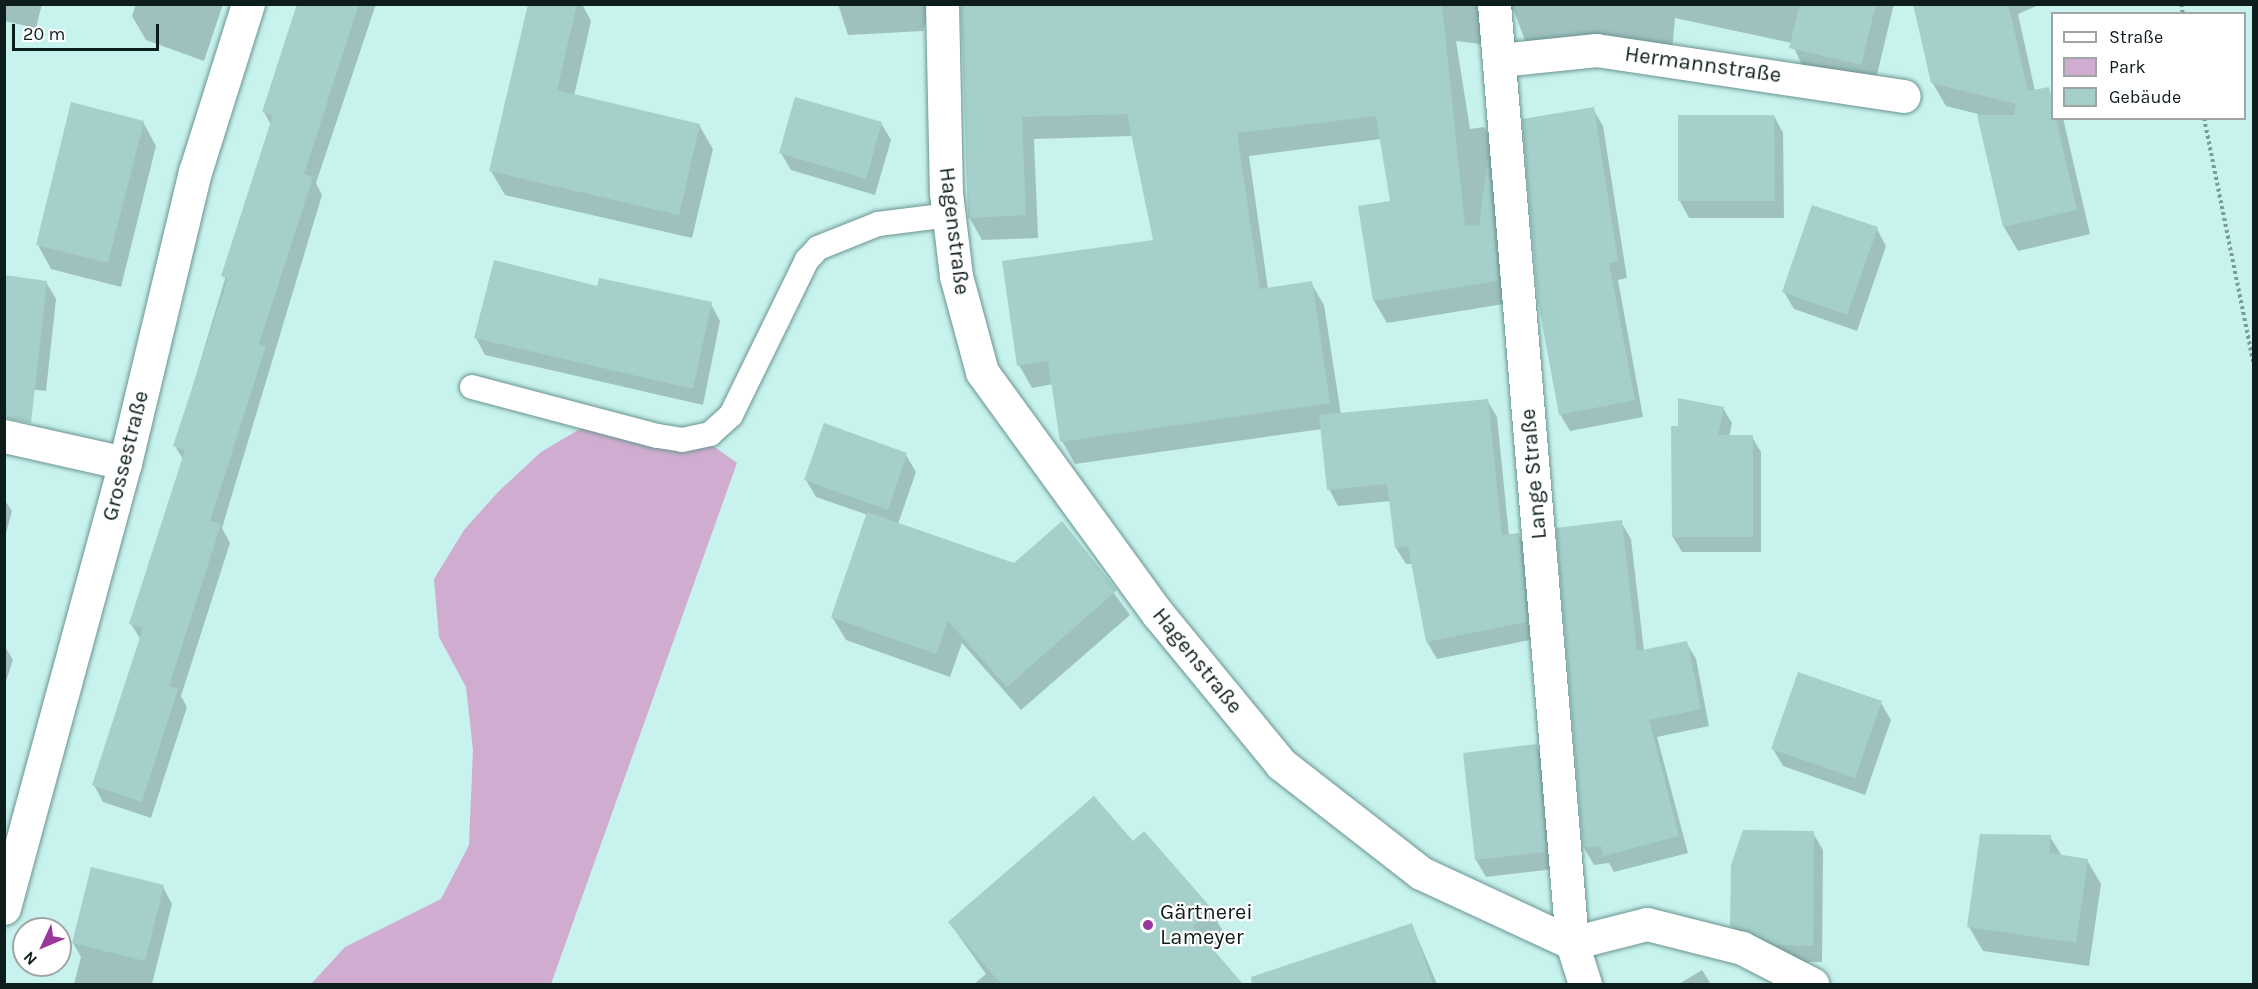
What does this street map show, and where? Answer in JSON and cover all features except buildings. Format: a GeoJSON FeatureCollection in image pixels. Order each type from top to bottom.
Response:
{"type":"FeatureCollection","features":[{"type":"Feature","properties":{"kind":"street","name":"Grossestraße"},"geometry":{"type":"LineString","coordinates":[[4,908],[125,464],[195,172],[248,4]]}},
{"type":"Feature","properties":{"kind":"street","name":"Hagenstraße"},"geometry":{"type":"LineString","coordinates":[[942,4],[949,215],[956,276],[982,372],[1158,614],[1281,764],[1421,873],[1572,943]]}},
{"type":"Feature","properties":{"kind":"street","name":"Lange Straße"},"geometry":{"type":"LineString","coordinates":[[1494,4],[1572,943],[1585,984]]}},
{"type":"Feature","properties":{"kind":"street","name":"Hermannstraße"},"geometry":{"type":"LineString","coordinates":[[1500,60],[1596,50],[1904,96]]}},
{"type":"Feature","properties":{"kind":"street"},"geometry":{"type":"LineString","coordinates":[[4,436],[125,464]]}},
{"type":"Feature","properties":{"kind":"street"},"geometry":{"type":"LineString","coordinates":[[1572,943],[1647,924],[1742,948],[1812,984]]}},
{"type":"Feature","properties":{"kind":"lane"},"geometry":{"type":"LineString","coordinates":[[472,387],[658,436],[682,440],[710,434],[731,415],[807,260],[818,248],[878,224],[949,215]]}},
{"type":"Feature","properties":{"kind":"path"},"geometry":{"type":"LineString","coordinates":[[2204,120],[2253,365]]}},
{"type":"Feature","properties":{"kind":"green space"},"geometry":{"type":"Polygon","coordinates":[[[585,426],[698,435],[737,463],[551,984],[311,984],[345,947],[441,899],[469,845],[473,750],[466,687],[439,637],[434,579],[464,530],[499,491],[541,452],[585,426]]]}},
{"type":"Feature","properties":{"kind":"place","name":"Gärtnerei Lameyer"},"geometry":{"type":"Point","coordinates":[1148,925]}}]}
